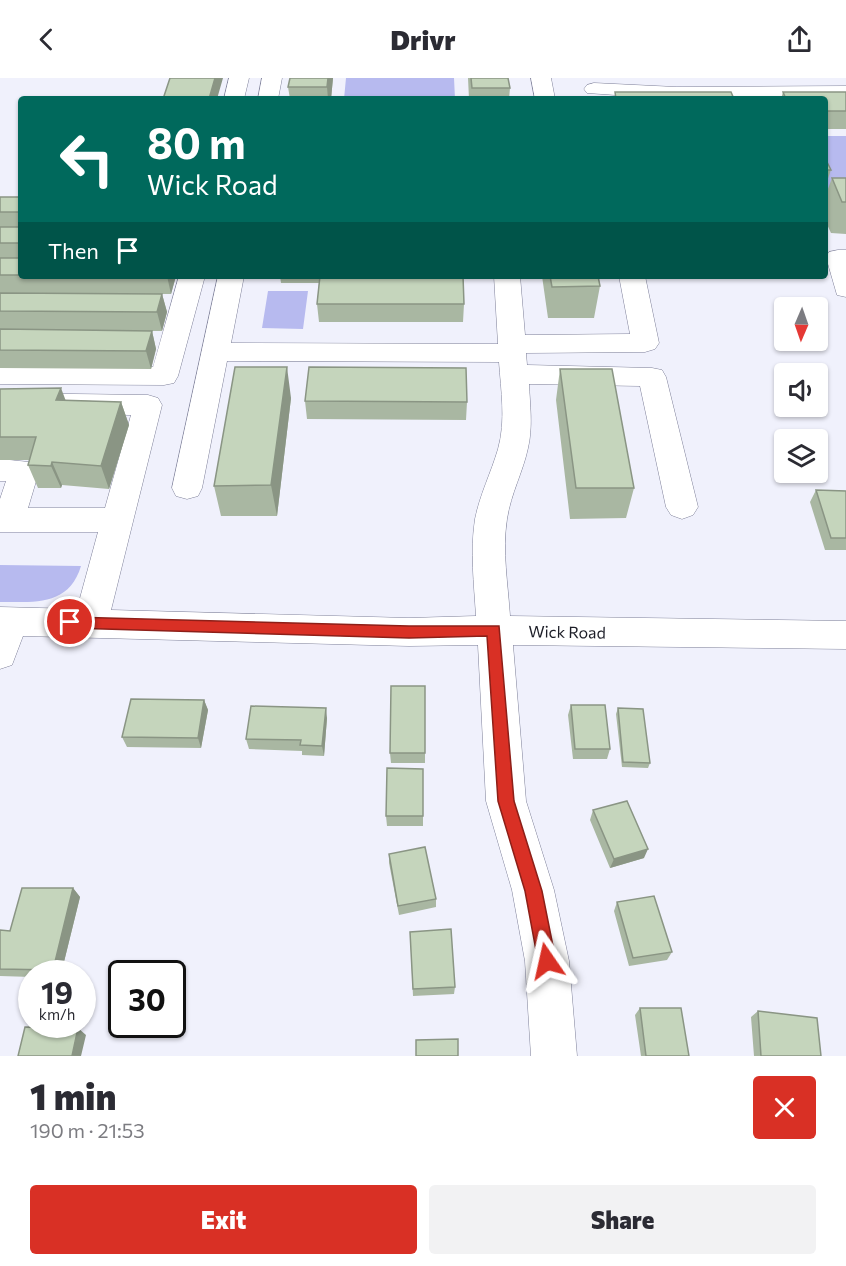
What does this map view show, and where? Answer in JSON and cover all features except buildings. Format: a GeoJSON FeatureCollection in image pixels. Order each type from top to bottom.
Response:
{"type":"FeatureCollection","features":[{"type":"Feature","properties":{"kind":"street"},"geometry":{"type":"LineString","coordinates":[[235,96],[239,78]]}},
{"type":"Feature","properties":{"kind":"street"},"geometry":{"type":"LineString","coordinates":[[269,96],[272,78]]}},
{"type":"Feature","properties":{"kind":"street"},"geometry":{"type":"LineString","coordinates":[[542,78],[545,96]]}},
{"type":"Feature","properties":{"kind":"street"},"geometry":{"type":"LineString","coordinates":[[632,78],[586,92],[846,92]]}},
{"type":"Feature","properties":{"kind":"street"},"geometry":{"type":"LineString","coordinates":[[835,78],[846,81]]}},
{"type":"Feature","properties":{"kind":"street"},"geometry":{"type":"LineString","coordinates":[[846,257],[838,257],[846,290]]}},
{"type":"Feature","properties":{"kind":"street"},"geometry":{"type":"LineString","coordinates":[[0,375],[164,376],[191,279]]}},
{"type":"Feature","properties":{"kind":"street"},"geometry":{"type":"LineString","coordinates":[[187,488],[230,279]]}},
{"type":"Feature","properties":{"kind":"street"},"geometry":{"type":"LineString","coordinates":[[507,279],[517,418],[514,438],[500,481],[491,520],[489,553],[506,801],[538,914],[547,961],[554,1056]]}},
{"type":"Feature","properties":{"kind":"street"},"geometry":{"type":"LineString","coordinates":[[633,279],[682,507]]}},
{"type":"Feature","properties":{"kind":"street"},"geometry":{"type":"LineString","coordinates":[[215,352],[513,357],[645,343]]}},
{"type":"Feature","properties":{"kind":"street"},"geometry":{"type":"LineString","coordinates":[[513,357],[652,377]]}},
{"type":"Feature","properties":{"kind":"street"},"geometry":{"type":"LineString","coordinates":[[0,404],[148,405],[90,623]]}},
{"type":"Feature","properties":{"kind":"street"},"geometry":{"type":"LineString","coordinates":[[0,470],[18,470],[21,478],[5,520],[117,520]]}},
{"type":"Feature","properties":{"kind":"street"},"geometry":{"type":"LineString","coordinates":[[0,654],[5,621]]}},
{"type":"Feature","properties":{"kind":"street","name":"Wick Road"},"geometry":{"type":"LineString","coordinates":[[5,621],[409,632],[494,630],[846,635]]}},
{"type":"Feature","properties":{"kind":"shaded area"},"geometry":{"type":"Polygon","coordinates":[[[346,78],[454,78],[455,96],[344,96],[346,78]]]}},
{"type":"Feature","properties":{"kind":"shaded area"},"geometry":{"type":"Polygon","coordinates":[[[828,136],[846,136],[846,201],[833,201],[828,189],[828,136]]]}},
{"type":"Feature","properties":{"kind":"shaded area"},"geometry":{"type":"Polygon","coordinates":[[[268,291],[308,291],[303,329],[262,328],[268,291]]]}},
{"type":"Feature","properties":{"kind":"shaded area"},"geometry":{"type":"Polygon","coordinates":[[[0,565],[81,566],[76,579],[59,595],[38,601],[0,602],[0,565]]]}},
{"type":"Feature","properties":{"kind":"route"},"geometry":{"type":"LineString","coordinates":[[70,622],[409,632],[494,630],[506,801],[533,891],[547,961]]}}]}
